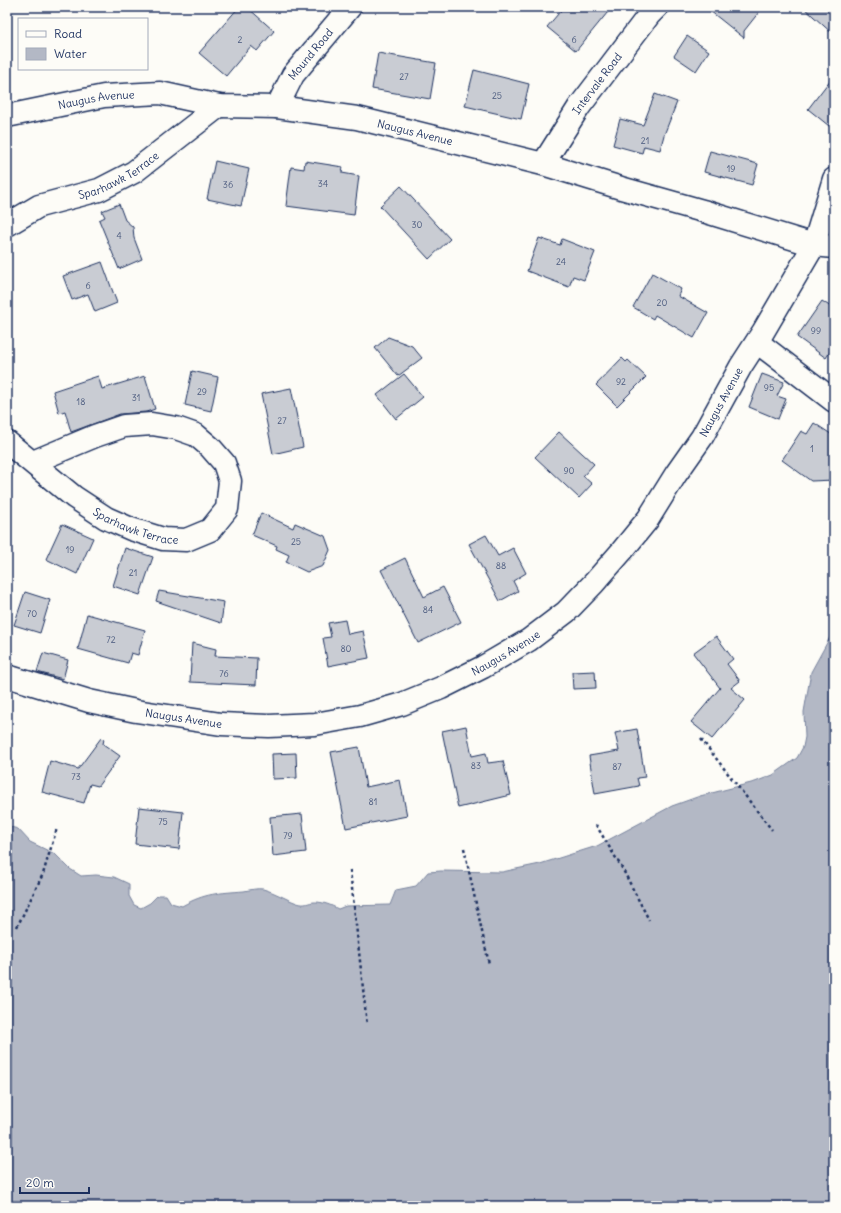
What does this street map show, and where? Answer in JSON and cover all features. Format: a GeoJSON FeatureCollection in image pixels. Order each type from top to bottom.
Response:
{"type":"FeatureCollection","features":[{"type":"Feature","properties":{"kind":"street","name":"Mound Road"},"geometry":{"type":"LineString","coordinates":[[277,106],[292,75],[350,7]]}},
{"type":"Feature","properties":{"kind":"street","name":"Intervale Road"},"geometry":{"type":"LineString","coordinates":[[543,164],[557,145],[579,107],[649,15],[657,7]]}},
{"type":"Feature","properties":{"kind":"street","name":"Naugus Avenue"},"geometry":{"type":"LineString","coordinates":[[7,116],[104,96],[160,92],[219,106],[277,106],[357,118],[543,164],[824,246],[737,373],[702,437],[676,474],[648,519],[594,583],[566,612],[529,640],[483,667],[441,688],[402,704],[360,716],[315,724],[269,726],[221,724],[136,711],[89,701],[7,676]]}},
{"type":"Feature","properties":{"kind":"street","name":"Sparhawk Terrace"},"geometry":{"type":"LineString","coordinates":[[7,225],[39,206],[99,190],[134,172],[219,106]]}},
{"type":"Feature","properties":{"kind":"street"},"geometry":{"type":"LineString","coordinates":[[824,246],[834,179]]}},
{"type":"Feature","properties":{"kind":"street"},"geometry":{"type":"LineString","coordinates":[[757,342],[834,401]]}},
{"type":"Feature","properties":{"kind":"street","name":"Sparhawk Terrace"},"geometry":{"type":"LineString","coordinates":[[7,442],[74,496],[106,518],[131,529],[163,539],[186,540],[210,530],[227,509],[230,481],[224,463],[210,447],[196,435],[176,428],[152,424],[124,426],[95,436],[33,462]]}},
{"type":"Feature","properties":{"kind":"path"},"geometry":{"type":"LineString","coordinates":[[701,739],[772,830]]}},
{"type":"Feature","properties":{"kind":"path"},"geometry":{"type":"LineString","coordinates":[[596,825],[622,868],[649,920]]}},
{"type":"Feature","properties":{"kind":"path"},"geometry":{"type":"LineString","coordinates":[[16,927],[43,874],[57,828]]}},
{"type":"Feature","properties":{"kind":"path"},"geometry":{"type":"LineString","coordinates":[[464,848],[489,964]]}},
{"type":"Feature","properties":{"kind":"path"},"geometry":{"type":"LineString","coordinates":[[350,870],[367,1026]]}},
{"type":"Feature","properties":{"kind":"water"},"geometry":{"type":"Polygon","coordinates":[[[834,630],[834,1206],[7,1206],[7,826],[18,829],[30,842],[55,854],[70,869],[81,876],[96,875],[114,877],[129,884],[129,896],[134,905],[141,908],[150,903],[158,895],[166,895],[171,903],[182,906],[198,898],[212,894],[258,889],[267,890],[300,904],[315,902],[330,905],[338,909],[346,906],[390,905],[396,890],[416,886],[428,872],[502,872],[540,864],[597,846],[672,806],[700,796],[755,782],[773,775],[797,758],[803,747],[805,737],[804,712],[811,672],[834,630]]]}},
{"type":"Feature","properties":{"kind":"building"},"geometry":{"type":"Polygon","coordinates":[[[239,7],[247,7],[274,31],[257,51],[251,46],[226,76],[199,53],[239,7]]]}},
{"type":"Feature","properties":{"kind":"building"},"geometry":{"type":"Polygon","coordinates":[[[564,7],[612,7],[576,51],[547,27],[564,7]]]}},
{"type":"Feature","properties":{"kind":"building"},"geometry":{"type":"Polygon","coordinates":[[[705,7],[763,7],[744,31],[744,38],[705,7]]]}},
{"type":"Feature","properties":{"kind":"building"},"geometry":{"type":"Polygon","coordinates":[[[803,7],[834,7],[834,35],[803,7]]]}},
{"type":"Feature","properties":{"kind":"building"},"geometry":{"type":"Polygon","coordinates":[[[687,36],[709,51],[696,71],[674,56],[687,36]]]}},
{"type":"Feature","properties":{"kind":"building"},"geometry":{"type":"Polygon","coordinates":[[[378,53],[436,63],[430,99],[372,89],[378,53]]]}},
{"type":"Feature","properties":{"kind":"building"},"geometry":{"type":"Polygon","coordinates":[[[474,70],[529,84],[521,119],[465,106],[474,70]]]}},
{"type":"Feature","properties":{"kind":"building"},"geometry":{"type":"Polygon","coordinates":[[[834,75],[834,130],[808,109],[834,75]]]}},
{"type":"Feature","properties":{"kind":"building"},"geometry":{"type":"Polygon","coordinates":[[[655,94],[677,102],[664,135],[660,150],[644,146],[642,153],[613,145],[620,119],[643,125],[655,94]]]}},
{"type":"Feature","properties":{"kind":"building"},"geometry":{"type":"Polygon","coordinates":[[[710,151],[758,164],[752,185],[704,172],[710,151]]]}},
{"type":"Feature","properties":{"kind":"building"},"geometry":{"type":"Polygon","coordinates":[[[215,161],[249,169],[241,206],[207,199],[215,161]]]}},
{"type":"Feature","properties":{"kind":"building"},"geometry":{"type":"Polygon","coordinates":[[[305,161],[343,167],[342,173],[359,176],[354,215],[286,206],[291,167],[304,169],[305,161]]]}},
{"type":"Feature","properties":{"kind":"building"},"geometry":{"type":"Polygon","coordinates":[[[401,186],[450,239],[429,259],[380,206],[401,186]]]}},
{"type":"Feature","properties":{"kind":"building"},"geometry":{"type":"Polygon","coordinates":[[[119,204],[125,220],[133,227],[134,238],[142,259],[119,269],[99,220],[105,217],[102,211],[119,204]]]}},
{"type":"Feature","properties":{"kind":"building"},"geometry":{"type":"Polygon","coordinates":[[[539,238],[560,245],[562,239],[595,252],[584,280],[573,276],[569,287],[527,271],[539,238]]]}},
{"type":"Feature","properties":{"kind":"building"},"geometry":{"type":"Polygon","coordinates":[[[102,262],[117,303],[95,312],[88,294],[72,300],[63,276],[102,262]]]}},
{"type":"Feature","properties":{"kind":"building"},"geometry":{"type":"Polygon","coordinates":[[[652,273],[681,289],[678,296],[708,313],[694,338],[655,315],[653,319],[633,307],[652,273]]]}},
{"type":"Feature","properties":{"kind":"building"},"geometry":{"type":"Polygon","coordinates":[[[822,301],[834,309],[834,346],[826,358],[797,337],[822,301]]]}},
{"type":"Feature","properties":{"kind":"building"},"geometry":{"type":"Polygon","coordinates":[[[388,337],[412,346],[422,358],[398,376],[375,348],[388,337]]]}},
{"type":"Feature","properties":{"kind":"building"},"geometry":{"type":"Polygon","coordinates":[[[622,358],[626,362],[628,360],[646,377],[617,406],[596,385],[622,358]]]}},
{"type":"Feature","properties":{"kind":"building"},"geometry":{"type":"Polygon","coordinates":[[[192,371],[218,377],[211,411],[185,405],[192,371]]]}},
{"type":"Feature","properties":{"kind":"building"},"geometry":{"type":"Polygon","coordinates":[[[404,374],[423,397],[396,419],[377,395],[404,374]]]}},
{"type":"Feature","properties":{"kind":"building"},"geometry":{"type":"Polygon","coordinates":[[[762,374],[784,382],[777,396],[786,399],[778,419],[749,407],[762,374]]]}},
{"type":"Feature","properties":{"kind":"building"},"geometry":{"type":"Polygon","coordinates":[[[98,376],[102,389],[145,376],[155,409],[146,412],[120,414],[71,432],[65,411],[59,413],[53,391],[98,376]]]}},
{"type":"Feature","properties":{"kind":"building"},"geometry":{"type":"Polygon","coordinates":[[[291,388],[303,447],[273,454],[261,394],[291,388]]]}},
{"type":"Feature","properties":{"kind":"building"},"geometry":{"type":"Polygon","coordinates":[[[814,423],[834,436],[834,480],[811,481],[782,460],[801,431],[807,434],[814,423]]]}},
{"type":"Feature","properties":{"kind":"building"},"geometry":{"type":"Polygon","coordinates":[[[559,432],[594,464],[583,476],[592,484],[579,498],[535,457],[559,432]]]}},
{"type":"Feature","properties":{"kind":"building"},"geometry":{"type":"Polygon","coordinates":[[[261,513],[293,528],[295,523],[325,536],[330,550],[323,566],[307,572],[286,562],[289,555],[276,549],[277,546],[252,535],[261,513]]]}},
{"type":"Feature","properties":{"kind":"building"},"geometry":{"type":"Polygon","coordinates":[[[62,524],[93,538],[77,574],[46,559],[62,524]]]}},
{"type":"Feature","properties":{"kind":"building"},"geometry":{"type":"Polygon","coordinates":[[[486,535],[498,556],[513,548],[526,573],[513,581],[518,591],[500,601],[469,544],[486,535]]]}},
{"type":"Feature","properties":{"kind":"building"},"geometry":{"type":"Polygon","coordinates":[[[125,548],[153,557],[140,595],[113,586],[125,548]]]}},
{"type":"Feature","properties":{"kind":"building"},"geometry":{"type":"Polygon","coordinates":[[[405,558],[424,597],[443,587],[461,622],[418,643],[381,570],[405,558]]]}},
{"type":"Feature","properties":{"kind":"building"},"geometry":{"type":"Polygon","coordinates":[[[159,591],[224,602],[221,623],[156,601],[159,591]]]}},
{"type":"Feature","properties":{"kind":"building"},"geometry":{"type":"Polygon","coordinates":[[[25,592],[50,600],[40,633],[14,625],[25,592]]]}},
{"type":"Feature","properties":{"kind":"building"},"geometry":{"type":"Polygon","coordinates":[[[87,614],[145,630],[138,655],[131,653],[128,663],[78,649],[87,614]]]}},
{"type":"Feature","properties":{"kind":"building"},"geometry":{"type":"Polygon","coordinates":[[[345,620],[348,634],[363,631],[369,658],[328,666],[323,638],[331,637],[328,623],[345,620]]]}},
{"type":"Feature","properties":{"kind":"building"},"geometry":{"type":"Polygon","coordinates":[[[716,636],[733,659],[727,664],[740,681],[731,688],[745,700],[712,739],[691,722],[720,688],[693,653],[716,636]]]}},
{"type":"Feature","properties":{"kind":"building"},"geometry":{"type":"Polygon","coordinates":[[[192,643],[216,649],[215,656],[257,658],[256,685],[190,682],[192,643]]]}},
{"type":"Feature","properties":{"kind":"building"},"geometry":{"type":"Polygon","coordinates":[[[43,653],[68,660],[63,679],[37,672],[43,653]]]}},
{"type":"Feature","properties":{"kind":"building"},"geometry":{"type":"Polygon","coordinates":[[[595,671],[596,688],[573,689],[572,672],[595,671]]]}},
{"type":"Feature","properties":{"kind":"building"},"geometry":{"type":"Polygon","coordinates":[[[466,726],[472,756],[486,753],[488,763],[503,761],[511,795],[458,808],[442,731],[466,726]]]}},
{"type":"Feature","properties":{"kind":"building"},"geometry":{"type":"Polygon","coordinates":[[[637,729],[645,777],[637,778],[639,786],[595,794],[589,756],[619,751],[615,733],[637,729]]]}},
{"type":"Feature","properties":{"kind":"building"},"geometry":{"type":"Polygon","coordinates":[[[101,738],[104,739],[103,744],[120,756],[98,786],[90,784],[84,803],[42,792],[50,761],[78,769],[101,738]]]}},
{"type":"Feature","properties":{"kind":"building"},"geometry":{"type":"Polygon","coordinates":[[[359,747],[366,787],[400,780],[407,816],[346,828],[331,752],[359,747]]]}},
{"type":"Feature","properties":{"kind":"building"},"geometry":{"type":"Polygon","coordinates":[[[296,753],[297,778],[273,779],[272,754],[296,753]]]}},
{"type":"Feature","properties":{"kind":"building"},"geometry":{"type":"Polygon","coordinates":[[[139,807],[183,812],[179,849],[135,844],[139,807]]]}},
{"type":"Feature","properties":{"kind":"building"},"geometry":{"type":"Polygon","coordinates":[[[302,814],[306,852],[273,856],[270,817],[302,814]]]}}]}
